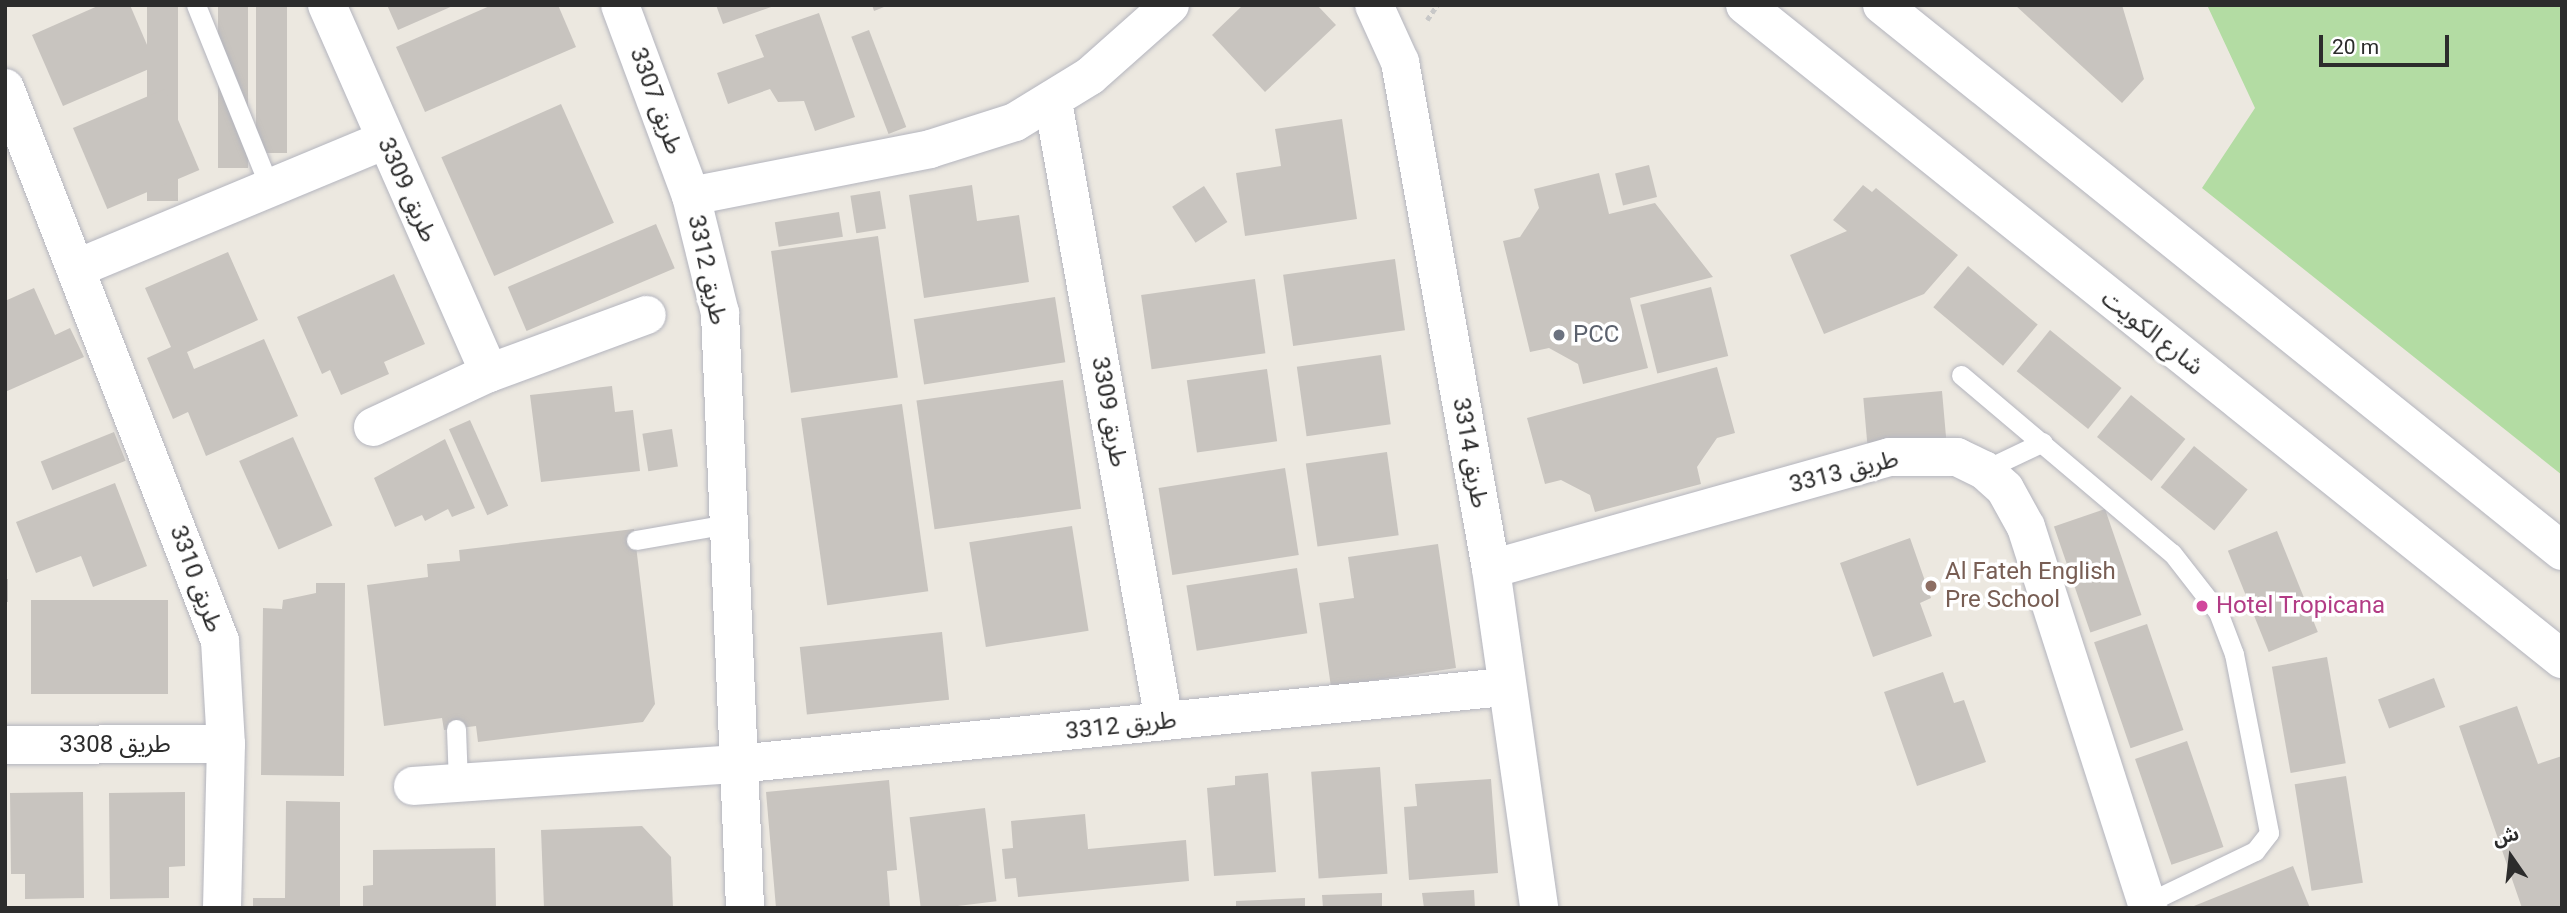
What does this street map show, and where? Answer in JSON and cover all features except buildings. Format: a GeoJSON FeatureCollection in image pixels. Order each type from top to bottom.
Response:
{"type":"FeatureCollection","features":[{"type":"Feature","properties":{"kind":"street","name":"طريق 3309"},"geometry":{"type":"LineString","coordinates":[[327,5],[489,373]]}},
{"type":"Feature","properties":{"kind":"street","name":"طريق 3307"},"geometry":{"type":"LineString","coordinates":[[620,5],[691,196]]}},
{"type":"Feature","properties":{"kind":"street"},"geometry":{"type":"LineString","coordinates":[[691,196],[930,149],[1053,102],[1170,5]]}},
{"type":"Feature","properties":{"kind":"street","name":"طريق 3314"},"geometry":{"type":"LineString","coordinates":[[1374,5],[1400,62],[1491,569],[1505,687],[1539,908]]}},
{"type":"Feature","properties":{"kind":"street","name":"شارع الكويت"},"geometry":{"type":"LineString","coordinates":[[1745,5],[2562,659]]}},
{"type":"Feature","properties":{"kind":"street"},"geometry":{"type":"LineString","coordinates":[[1882,5],[2562,551]]}},
{"type":"Feature","properties":{"kind":"street","name":"طريق 3310"},"geometry":{"type":"LineString","coordinates":[[5,88],[80,267],[220,640],[226,744],[222,908]]}},
{"type":"Feature","properties":{"kind":"street","name":"طريق 3309"},"geometry":{"type":"LineString","coordinates":[[1053,102],[1164,721]]}},
{"type":"Feature","properties":{"kind":"street"},"geometry":{"type":"LineString","coordinates":[[80,267],[385,140]]}},
{"type":"Feature","properties":{"kind":"street","name":"طريق 3312"},"geometry":{"type":"LineString","coordinates":[[691,196],[720,313],[745,908]]}},
{"type":"Feature","properties":{"kind":"street"},"geometry":{"type":"LineString","coordinates":[[373,427],[489,373],[647,315]]}},
{"type":"Feature","properties":{"kind":"street","name":"طريق 3313"},"geometry":{"type":"LineString","coordinates":[[1491,569],[1890,457],[1957,457],[1984,470],[2005,489],[2026,527],[2148,905]]}},
{"type":"Feature","properties":{"kind":"street","name":"طريق 3312"},"geometry":{"type":"LineString","coordinates":[[413,786],[737,764],[1505,687]]}},
{"type":"Feature","properties":{"kind":"street","name":"طريق 3308"},"geometry":{"type":"LineString","coordinates":[[5,745],[226,744]]}},
{"type":"Feature","properties":{"kind":"lane"},"geometry":{"type":"LineString","coordinates":[[196,5],[270,188]]}},
{"type":"Feature","properties":{"kind":"lane"},"geometry":{"type":"LineString","coordinates":[[1961,375],[2043,442],[2194,577],[2218,612],[2240,679],[2269,834],[2255,851],[2148,905]]}},
{"type":"Feature","properties":{"kind":"lane"},"geometry":{"type":"LineString","coordinates":[[1984,470],[2043,442]]}},
{"type":"Feature","properties":{"kind":"lane"},"geometry":{"type":"LineString","coordinates":[[636,540],[728,524]]}},
{"type":"Feature","properties":{"kind":"lane"},"geometry":{"type":"LineString","coordinates":[[456,729],[458,783]]}},
{"type":"Feature","properties":{"kind":"green space"},"geometry":{"type":"Polygon","coordinates":[[[2207,5],[2562,5],[2562,475],[2202,188],[2255,108],[2207,5]]]}},
{"type":"Feature","properties":{"kind":"place","name":"PCC"},"geometry":{"type":"Point","coordinates":[1559,335]}},
{"type":"Feature","properties":{"kind":"place","name":"Al Fateh English Pre School"},"geometry":{"type":"Point","coordinates":[1931,586]}},
{"type":"Feature","properties":{"kind":"place","name":"Hotel Tropicana"},"geometry":{"type":"Point","coordinates":[2202,606]}}]}
